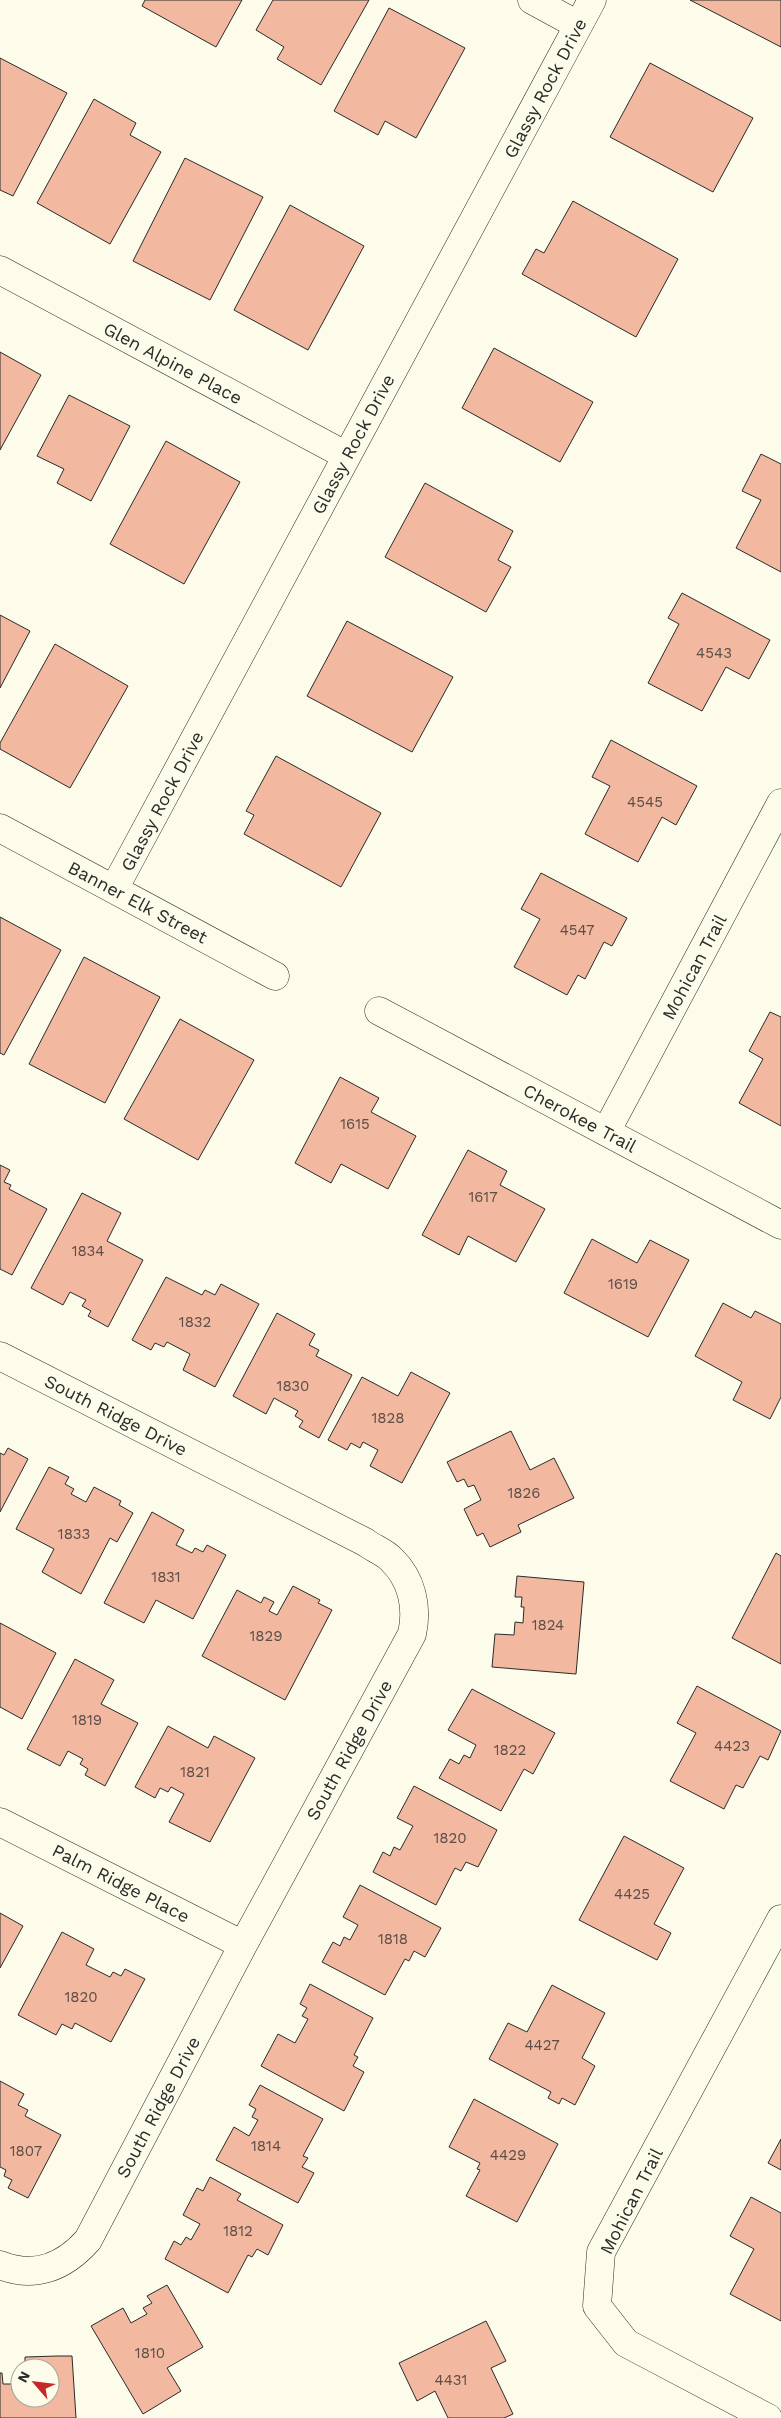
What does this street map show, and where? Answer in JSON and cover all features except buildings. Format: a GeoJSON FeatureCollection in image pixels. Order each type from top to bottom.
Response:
{"type":"FeatureCollection","features":[{"type":"Feature","properties":{"kind":"street"},"geometry":{"type":"LineString","coordinates":[[532,0],[578,25]]}},
{"type":"Feature","properties":{"kind":"street","name":"Glassy Rock Drive"},"geometry":{"type":"LineString","coordinates":[[114,889],[592,0]]}},
{"type":"Feature","properties":{"kind":"street","name":"Glen Alpine Place"},"geometry":{"type":"LineString","coordinates":[[0,270],[347,456]]}},
{"type":"Feature","properties":{"kind":"street","name":"Mohican Trail"},"geometry":{"type":"LineString","coordinates":[[606,1132],[781,803]]}},
{"type":"Feature","properties":{"kind":"street","name":"Banner Elk Street"},"geometry":{"type":"LineString","coordinates":[[0,828],[275,976]]}},
{"type":"Feature","properties":{"kind":"street","name":"Cherokee Trail"},"geometry":{"type":"LineString","coordinates":[[379,1011],[781,1225]]}},
{"type":"Feature","properties":{"kind":"street","name":"South Ridge Drive"},"geometry":{"type":"LineString","coordinates":[[0,1356],[364,1542],[391,1558],[410,1588],[414,1602],[415,1618],[412,1634],[243,1945],[88,2240],[75,2255],[61,2264],[46,2270],[28,2272],[11,2270],[0,2265]]}},
{"type":"Feature","properties":{"kind":"street","name":"Palm Ridge Place"},"geometry":{"type":"LineString","coordinates":[[0,1822],[243,1945]]}},
{"type":"Feature","properties":{"kind":"street","name":"Mohican Trail"},"geometry":{"type":"LineString","coordinates":[[768,2418],[626,2343],[597,2306],[601,2252],[781,1919]]}}]}
